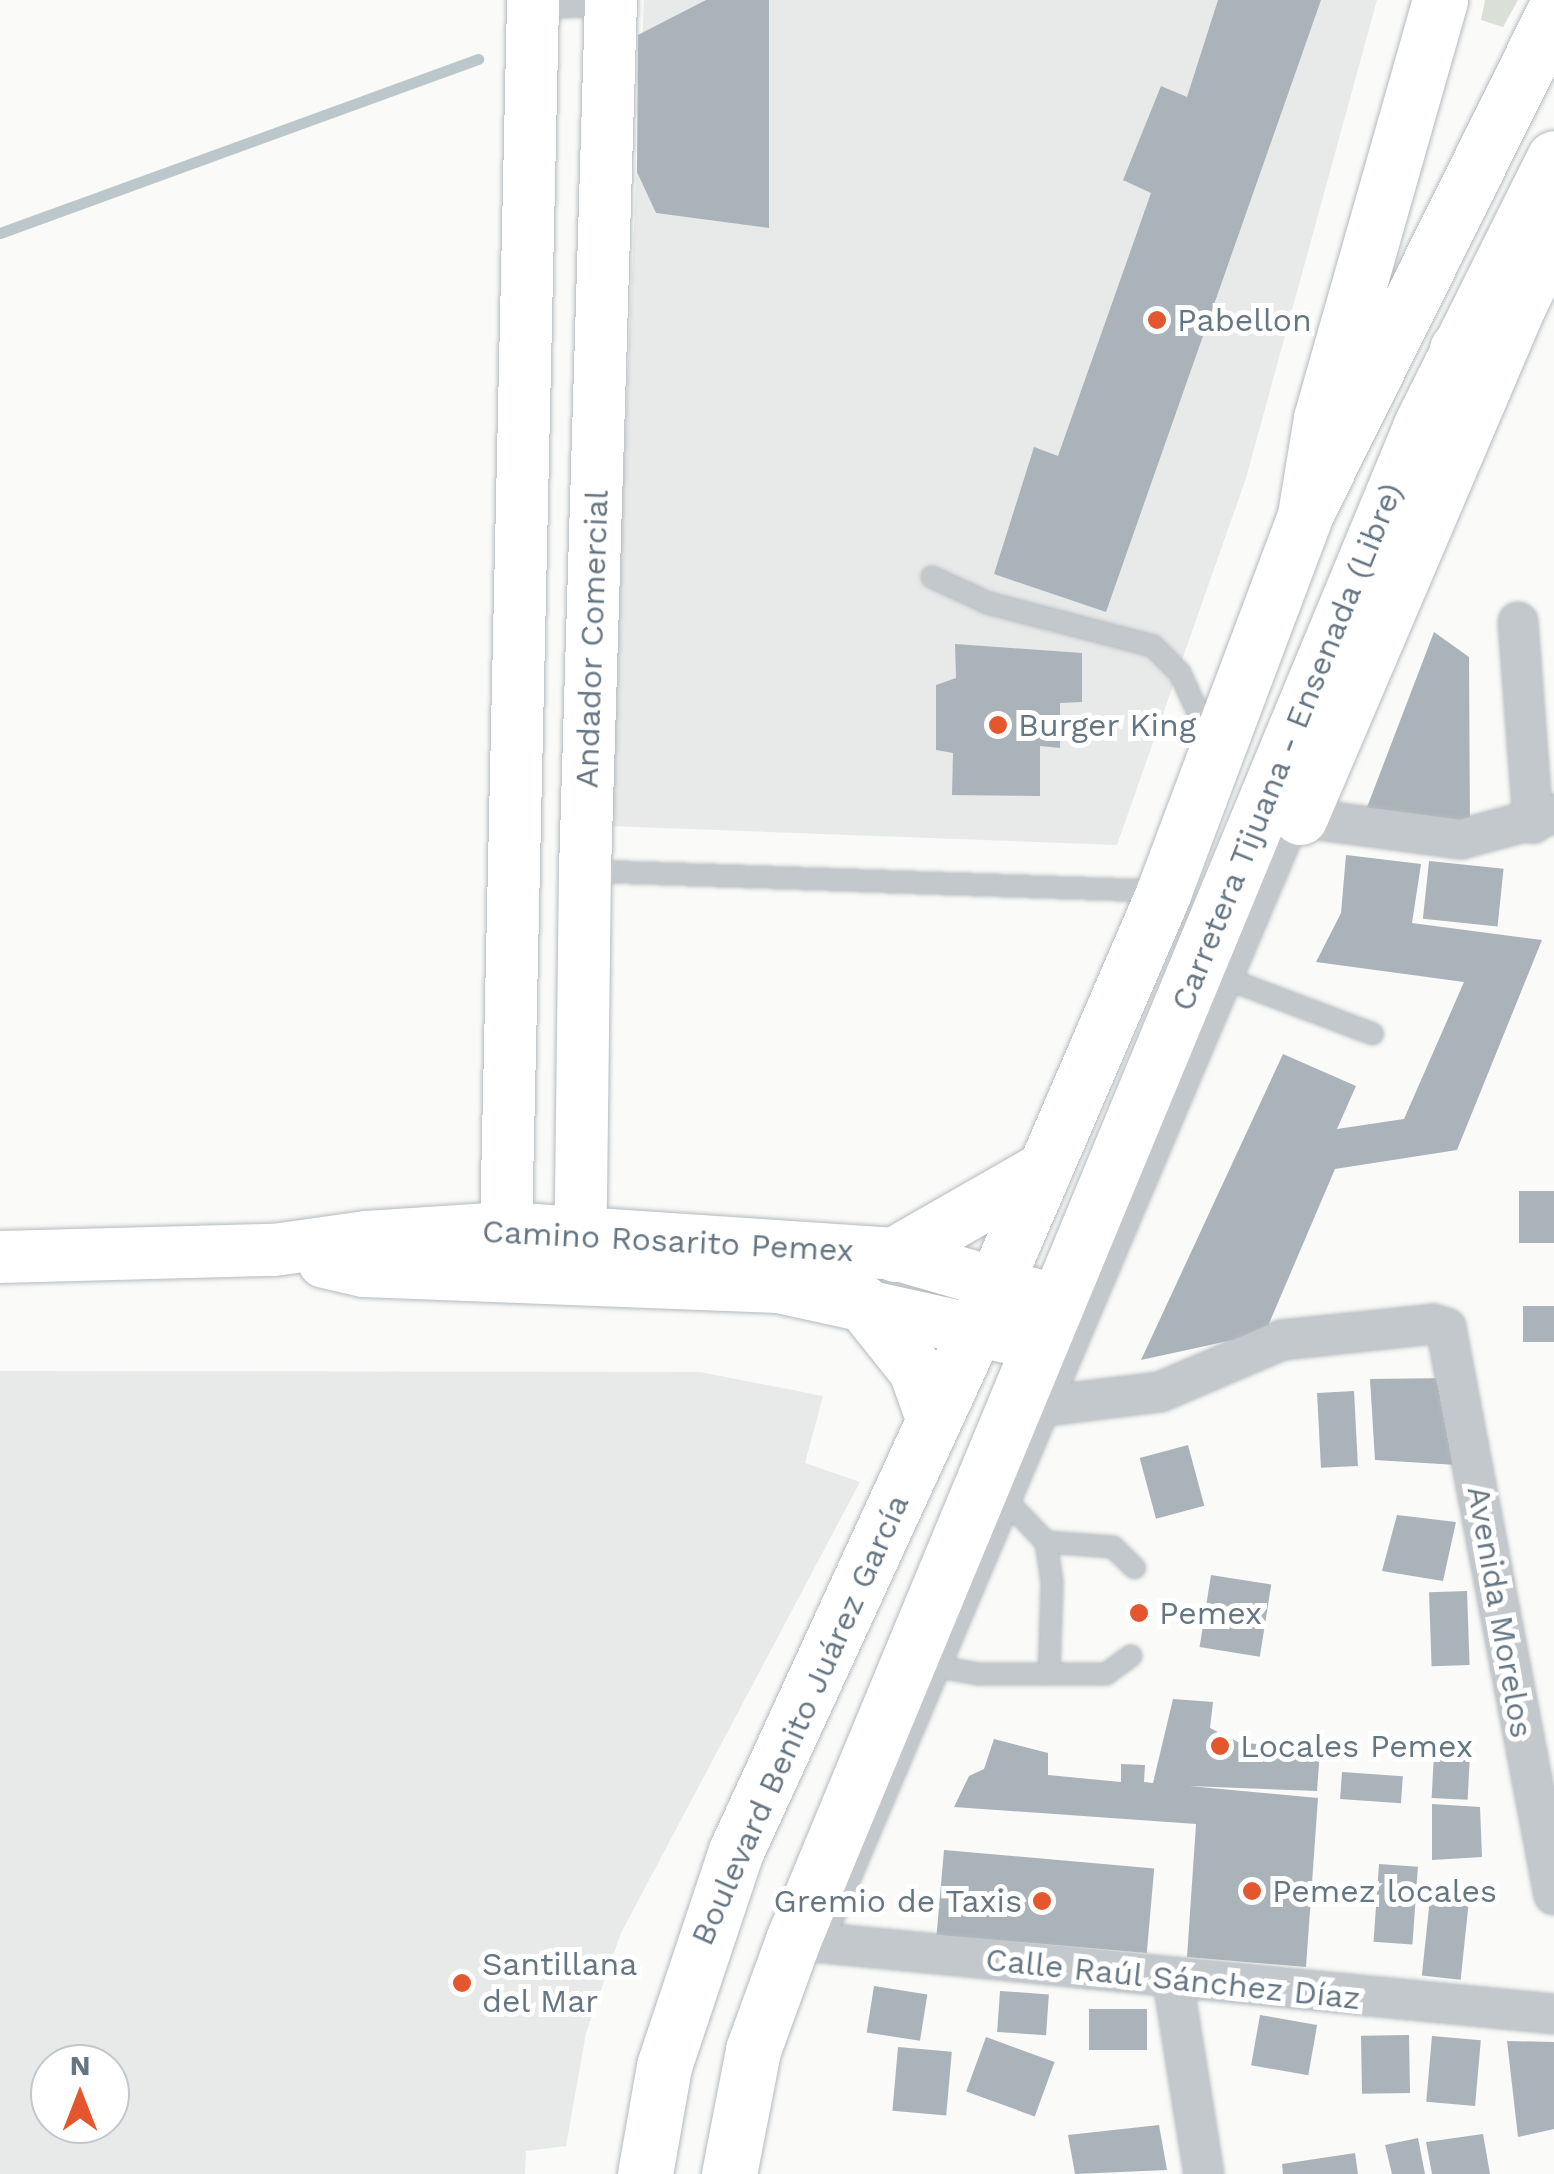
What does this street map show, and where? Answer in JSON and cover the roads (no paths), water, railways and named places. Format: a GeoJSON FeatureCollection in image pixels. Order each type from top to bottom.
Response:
{"type":"FeatureCollection","features":[{"type":"Feature","properties":{"kind":"main road"},"geometry":{"type":"LineString","coordinates":[[1305,515],[1322,418],[1372,258],[1440,0]]}},
{"type":"Feature","properties":{"kind":"main road","name":"Andador Comercial"},"geometry":{"type":"LineString","coordinates":[[581,1255],[584,871],[610,2]]}},
{"type":"Feature","properties":{"kind":"main road"},"geometry":{"type":"LineString","coordinates":[[505,1251],[533,4]]}},
{"type":"Feature","properties":{"kind":"main road","name":"Carretera Tijuana - Ensenada (Libre)"},"geometry":{"type":"LineString","coordinates":[[986,1303],[1164,892],[1305,515],[1554,12]]}},
{"type":"Feature","properties":{"kind":"main road","name":"Carretera Tijuana - Ensenada (Libre)"},"geometry":{"type":"LineString","coordinates":[[1048,1322],[1214,974],[1280,814],[1457,349],[1554,158]]}},
{"type":"Feature","properties":{"kind":"main road"},"geometry":{"type":"LineString","coordinates":[[1280,814],[1554,233]]}},
{"type":"Feature","properties":{"kind":"main road"},"geometry":{"type":"LineString","coordinates":[[1457,349],[1519,304]]}},
{"type":"Feature","properties":{"kind":"main road"},"geometry":{"type":"LineString","coordinates":[[895,1254],[1040,1171]]}},
{"type":"Feature","properties":{"kind":"main road","name":"Camino Rosarito Pemex"},"geometry":{"type":"LineString","coordinates":[[0,1256],[274,1250],[366,1236],[581,1255],[895,1254],[986,1303],[1048,1322]]}},
{"type":"Feature","properties":{"kind":"main road","name":"Camino Rosarito Pemex"},"geometry":{"type":"LineString","coordinates":[[581,1255],[701,1280],[861,1301],[986,1303]]}},
{"type":"Feature","properties":{"kind":"main road"},"geometry":{"type":"LineString","coordinates":[[861,1301],[916,1370],[934,1418]]}},
{"type":"Feature","properties":{"kind":"main road","name":"Boulevard Benito Juárez García"},"geometry":{"type":"LineString","coordinates":[[644,2174],[669,2048],[736,1851],[986,1303]]}},
{"type":"Feature","properties":{"kind":"main road"},"geometry":{"type":"LineString","coordinates":[[729,2174],[753,2050],[808,1942],[1030,1409],[1048,1322]]}},
{"type":"Feature","properties":{"kind":"street"},"geometry":{"type":"LineString","coordinates":[[1280,814],[1461,839],[1543,819],[1518,622]]}},
{"type":"Feature","properties":{"kind":"street","name":"Avenida Morelos"},"geometry":{"type":"LineString","coordinates":[[1030,1409],[1191,1384],[1282,1340],[1433,1324],[1446,1328],[1554,1895]]}},
{"type":"Feature","properties":{"kind":"street","name":"Calle Raúl Sánchez Díaz"},"geometry":{"type":"LineString","coordinates":[[808,1942],[1173,1981],[1554,2014]]}},
{"type":"Feature","properties":{"kind":"street"},"geometry":{"type":"LineString","coordinates":[[1173,1981],[1204,2174]]}},
{"type":"Feature","properties":{"kind":"lane"},"geometry":{"type":"LineString","coordinates":[[533,4],[610,2]]}},
{"type":"Feature","properties":{"kind":"lane"},"geometry":{"type":"LineString","coordinates":[[932,577],[988,603],[1153,646],[1180,673],[1214,752]]}},
{"type":"Feature","properties":{"kind":"lane"},"geometry":{"type":"LineString","coordinates":[[584,871],[1164,892]]}},
{"type":"Feature","properties":{"kind":"lane"},"geometry":{"type":"LineString","coordinates":[[1030,1409],[1214,974],[1372,1034]]}},
{"type":"Feature","properties":{"kind":"lane"},"geometry":{"type":"LineString","coordinates":[[997,1490],[1046,1542],[1052,1582],[1049,1674]]}},
{"type":"Feature","properties":{"kind":"lane"},"geometry":{"type":"LineString","coordinates":[[1046,1542],[1114,1547],[1136,1568]]}},
{"type":"Feature","properties":{"kind":"lane"},"geometry":{"type":"LineString","coordinates":[[924,1663],[1049,1674],[1106,1674],[1131,1656]]}},
{"type":"Feature","properties":{"kind":"waterway"},"geometry":{"type":"LineString","coordinates":[[0,233],[478,59]]}},
{"type":"Feature","properties":{"kind":"place","name":"Pabellon"},"geometry":{"type":"Point","coordinates":[1157,320]}},
{"type":"Feature","properties":{"kind":"place","name":"Burger King"},"geometry":{"type":"Point","coordinates":[998,725]}},
{"type":"Feature","properties":{"kind":"place","name":"Pemex"},"geometry":{"type":"Point","coordinates":[1139,1613]}},
{"type":"Feature","properties":{"kind":"place","name":"Locales Pemex"},"geometry":{"type":"Point","coordinates":[1220,1746]}},
{"type":"Feature","properties":{"kind":"place","name":"Pemez locales"},"geometry":{"type":"Point","coordinates":[1252,1891]}},
{"type":"Feature","properties":{"kind":"place","name":"Gremio de Taxis"},"geometry":{"type":"Point","coordinates":[1042,1901]}},
{"type":"Feature","properties":{"kind":"place","name":"Santillana del Mar"},"geometry":{"type":"Point","coordinates":[462,1983]}}]}
